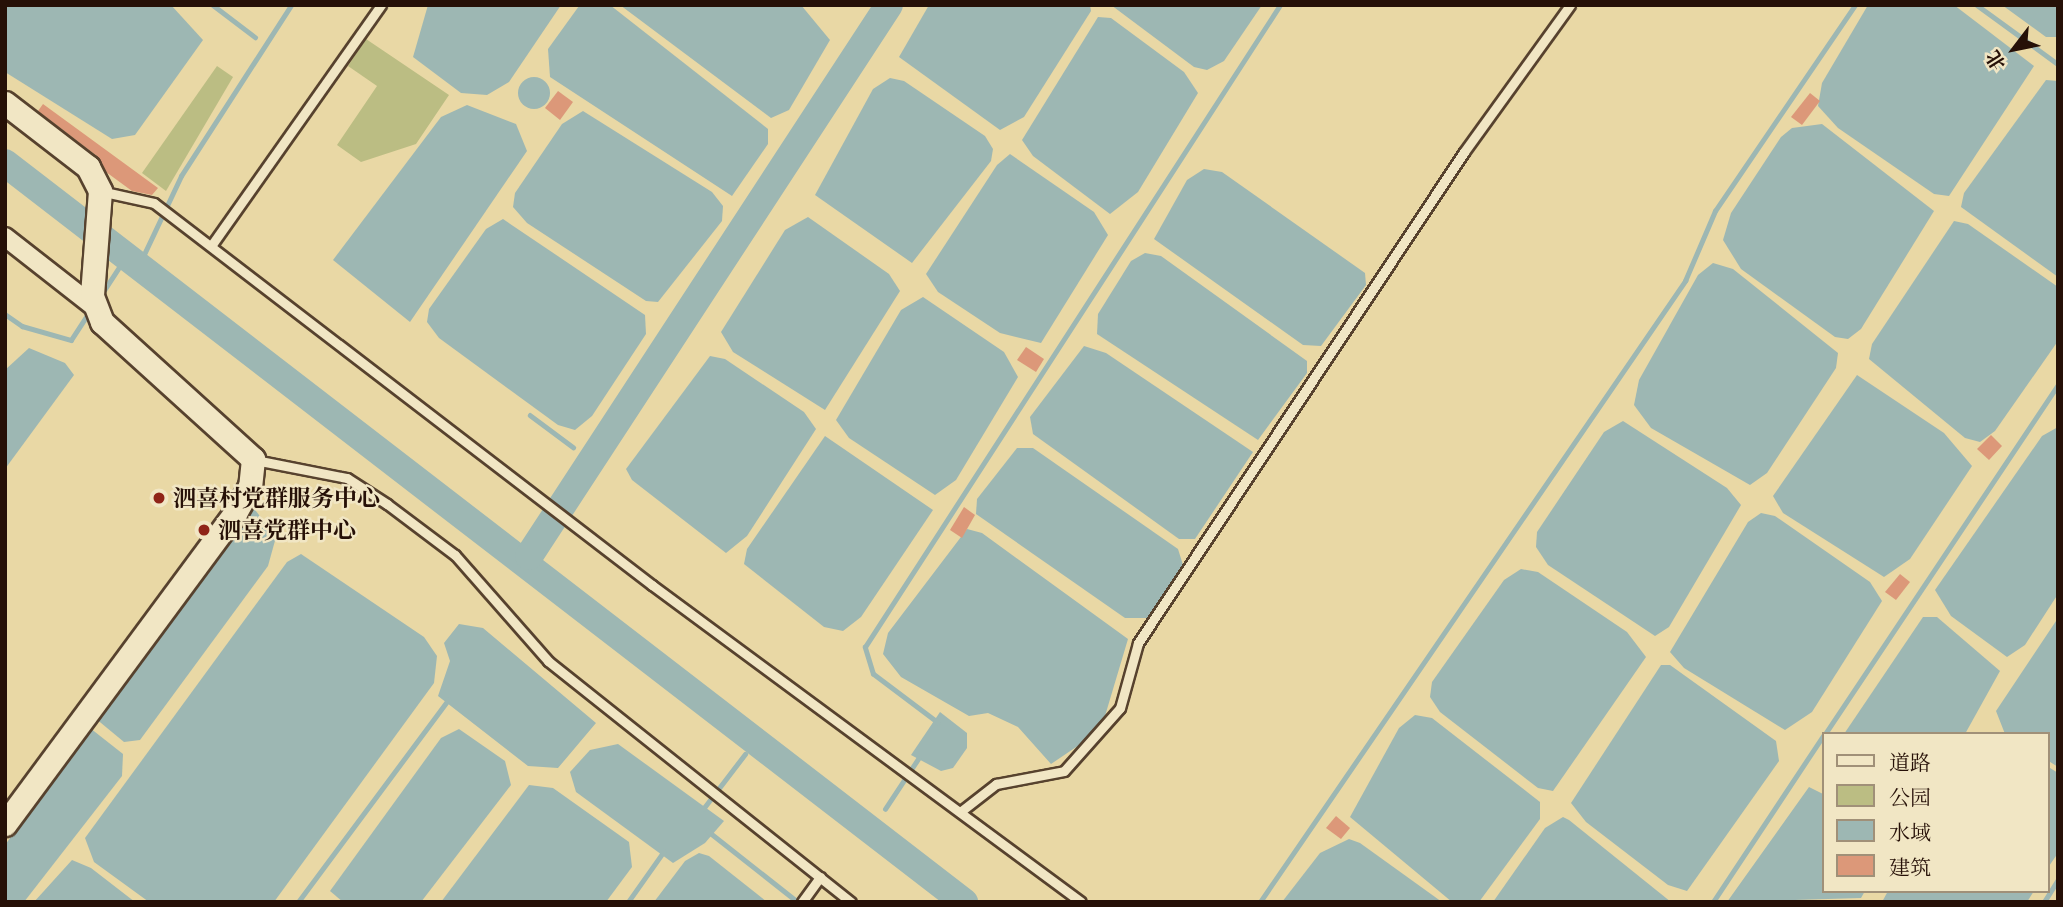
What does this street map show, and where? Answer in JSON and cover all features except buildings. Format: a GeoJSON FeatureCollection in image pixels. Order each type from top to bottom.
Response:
{"type":"FeatureCollection","features":[{"type":"Feature","properties":{"kind":"street"},"geometry":{"type":"LineString","coordinates":[[5,103],[88,167],[100,191],[102,219],[94,283],[96,308]]}},
{"type":"Feature","properties":{"kind":"street"},"geometry":{"type":"LineString","coordinates":[[5,237],[96,308],[119,340],[235,437],[253,459],[250,485],[235,513],[5,824]]}},
{"type":"Feature","properties":{"kind":"lane"},"geometry":{"type":"LineString","coordinates":[[211,246],[382,5]]}},
{"type":"Feature","properties":{"kind":"lane"},"geometry":{"type":"LineString","coordinates":[[960,812],[996,784],[1064,771],[1120,708],[1138,643],[1464,152],[1570,5]]}},
{"type":"Feature","properties":{"kind":"lane"},"geometry":{"type":"LineString","coordinates":[[100,191],[154,203],[1081,902]]}},
{"type":"Feature","properties":{"kind":"lane"},"geometry":{"type":"LineString","coordinates":[[253,459],[347,478],[387,504],[455,555],[548,662],[851,902]]}},
{"type":"Feature","properties":{"kind":"lane"},"geometry":{"type":"LineString","coordinates":[[802,902],[820,877]]}},
{"type":"Feature","properties":{"kind":"green space"},"geometry":{"type":"Polygon","coordinates":[[[366,39],[449,95],[416,144],[361,162],[337,145],[377,86],[348,66],[366,39]]]}},
{"type":"Feature","properties":{"kind":"green space"},"geometry":{"type":"Polygon","coordinates":[[[217,66],[233,77],[166,191],[142,173],[217,66]]]}},
{"type":"Feature","properties":{"kind":"water"},"geometry":{"type":"Polygon","coordinates":[[[5,5],[171,5],[203,40],[135,135],[112,139],[5,72],[5,5]]]}},
{"type":"Feature","properties":{"kind":"water"},"geometry":{"type":"Polygon","coordinates":[[[428,5],[561,5],[509,82],[487,95],[461,93],[413,57],[428,5]]]}},
{"type":"Feature","properties":{"kind":"water"},"geometry":{"type":"Polygon","coordinates":[[[610,5],[768,129],[768,144],[732,196],[550,77],[548,49],[579,6],[610,5]]]}},
{"type":"Feature","properties":{"kind":"water"},"geometry":{"type":"Polygon","coordinates":[[[620,5],[801,5],[830,40],[789,110],[771,118],[620,5]]]}},
{"type":"Feature","properties":{"kind":"water"},"geometry":{"type":"Polygon","coordinates":[[[929,5],[1090,5],[1091,11],[1024,117],[1000,130],[899,57],[929,5]]]}},
{"type":"Feature","properties":{"kind":"water"},"geometry":{"type":"Polygon","coordinates":[[[1111,5],[1262,5],[1224,61],[1207,70],[1194,67],[1111,5]]]}},
{"type":"Feature","properties":{"kind":"water"},"geometry":{"type":"Polygon","coordinates":[[[1868,5],[1954,5],[2034,66],[1949,196],[1934,194],[1838,128],[1818,106],[1822,83],[1868,5]]]}},
{"type":"Feature","properties":{"kind":"water"},"geometry":{"type":"Polygon","coordinates":[[[2002,5],[2058,5],[2058,37],[2046,37],[2002,5]]]}},
{"type":"Feature","properties":{"kind":"water"},"geometry":{"type":"Polygon","coordinates":[[[1098,17],[1111,18],[1184,72],[1198,93],[1138,192],[1110,214],[1033,156],[1022,140],[1098,17]]]}},
{"type":"Feature","properties":{"kind":"water"},"geometry":{"type":"Polygon","coordinates":[[[534,77],[545,82],[550,93],[545,104],[534,109],[523,104],[518,93],[523,82],[534,77]]]}},
{"type":"Feature","properties":{"kind":"water"},"geometry":{"type":"Polygon","coordinates":[[[890,78],[904,81],[985,136],[993,149],[991,161],[912,263],[815,195],[873,89],[890,78]]]}},
{"type":"Feature","properties":{"kind":"water"},"geometry":{"type":"Polygon","coordinates":[[[2046,80],[2058,81],[2058,277],[1961,207],[1964,193],[2046,80]]]}},
{"type":"Feature","properties":{"kind":"water"},"geometry":{"type":"Polygon","coordinates":[[[467,105],[516,124],[527,151],[410,322],[333,260],[441,117],[467,105]]]}},
{"type":"Feature","properties":{"kind":"water"},"geometry":{"type":"Polygon","coordinates":[[[583,111],[712,192],[723,206],[722,221],[658,302],[646,301],[527,223],[513,207],[515,193],[562,124],[583,111]]]}},
{"type":"Feature","properties":{"kind":"water"},"geometry":{"type":"Polygon","coordinates":[[[1822,124],[1934,211],[1861,329],[1848,339],[1835,337],[1741,269],[1723,240],[1731,213],[1781,137],[1792,128],[1822,124]]]}},
{"type":"Feature","properties":{"kind":"water"},"geometry":{"type":"Polygon","coordinates":[[[1010,154],[1094,212],[1108,235],[1041,343],[1000,333],[938,292],[926,274],[997,165],[1010,154]]]}},
{"type":"Feature","properties":{"kind":"water"},"geometry":{"type":"Polygon","coordinates":[[[1204,169],[1222,172],[1365,273],[1366,285],[1321,346],[1303,345],[1154,239],[1187,180],[1204,169]]]}},
{"type":"Feature","properties":{"kind":"water"},"geometry":{"type":"Polygon","coordinates":[[[808,217],[889,274],[900,291],[825,410],[733,352],[721,332],[785,230],[808,217]]]}},
{"type":"Feature","properties":{"kind":"water"},"geometry":{"type":"Polygon","coordinates":[[[503,219],[645,315],[646,334],[592,416],[575,430],[558,425],[439,338],[427,322],[429,309],[486,229],[503,219]]]}},
{"type":"Feature","properties":{"kind":"water"},"geometry":{"type":"Polygon","coordinates":[[[1954,221],[1968,224],[2058,287],[2058,341],[1995,431],[1980,442],[1965,438],[1869,359],[1872,344],[1954,221]]]}},
{"type":"Feature","properties":{"kind":"water"},"geometry":{"type":"Polygon","coordinates":[[[1145,253],[1161,256],[1307,361],[1307,373],[1258,440],[1097,334],[1098,314],[1131,261],[1145,253]]]}},
{"type":"Feature","properties":{"kind":"water"},"geometry":{"type":"Polygon","coordinates":[[[1713,263],[1733,269],[1838,353],[1836,368],[1767,473],[1750,485],[1651,428],[1634,405],[1639,380],[1698,275],[1713,263]]]}},
{"type":"Feature","properties":{"kind":"water"},"geometry":{"type":"Polygon","coordinates":[[[923,297],[1004,352],[1018,377],[956,480],[935,495],[849,438],[836,420],[901,310],[923,297]]]}},
{"type":"Feature","properties":{"kind":"water"},"geometry":{"type":"Polygon","coordinates":[[[1084,346],[1106,353],[1253,452],[1195,539],[1179,539],[1033,434],[1030,417],[1084,346]]]}},
{"type":"Feature","properties":{"kind":"water"},"geometry":{"type":"Polygon","coordinates":[[[29,348],[65,363],[74,375],[5,469],[5,370],[29,348]]]}},
{"type":"Feature","properties":{"kind":"water"},"geometry":{"type":"Polygon","coordinates":[[[710,356],[725,359],[804,412],[816,429],[747,536],[726,553],[632,480],[626,469],[710,356]]]}},
{"type":"Feature","properties":{"kind":"water"},"geometry":{"type":"Polygon","coordinates":[[[1857,375],[1944,433],[1972,466],[1910,559],[1884,577],[1783,513],[1773,496],[1857,375]]]}},
{"type":"Feature","properties":{"kind":"water"},"geometry":{"type":"Polygon","coordinates":[[[1623,421],[1727,488],[1741,505],[1669,627],[1655,636],[1548,565],[1536,547],[1537,532],[1604,432],[1623,421]]]}},
{"type":"Feature","properties":{"kind":"water"},"geometry":{"type":"Polygon","coordinates":[[[2058,427],[2058,594],[2025,645],[2007,657],[1951,616],[1935,590],[2042,436],[2058,427]]]}},
{"type":"Feature","properties":{"kind":"water"},"geometry":{"type":"Polygon","coordinates":[[[825,436],[933,510],[861,617],[843,631],[824,627],[744,564],[747,549],[825,436]]]}},
{"type":"Feature","properties":{"kind":"water"},"geometry":{"type":"Polygon","coordinates":[[[1017,448],[1033,448],[1178,549],[1183,565],[1147,618],[1125,618],[976,514],[977,499],[1017,448]]]}},
{"type":"Feature","properties":{"kind":"water"},"geometry":{"type":"Polygon","coordinates":[[[249,502],[276,537],[268,566],[140,740],[124,742],[95,718],[249,502]]]}},
{"type":"Feature","properties":{"kind":"water"},"geometry":{"type":"Polygon","coordinates":[[[1761,513],[1775,516],[1870,582],[1882,601],[1812,712],[1785,730],[1684,668],[1670,652],[1748,522],[1761,513]]]}},
{"type":"Feature","properties":{"kind":"water"},"geometry":{"type":"Polygon","coordinates":[[[967,529],[982,533],[1128,639],[1105,716],[1091,737],[1051,764],[1018,727],[988,713],[969,716],[901,677],[883,654],[888,633],[967,529]]]}},
{"type":"Feature","properties":{"kind":"water"},"geometry":{"type":"Polygon","coordinates":[[[301,554],[424,637],[437,656],[434,683],[274,902],[149,902],[94,862],[85,838],[287,562],[301,554]]]}},
{"type":"Feature","properties":{"kind":"water"},"geometry":{"type":"Polygon","coordinates":[[[1521,569],[1538,572],[1627,632],[1646,657],[1553,791],[1538,788],[1440,712],[1430,697],[1432,682],[1504,580],[1521,569]]]}},
{"type":"Feature","properties":{"kind":"water"},"geometry":{"type":"Polygon","coordinates":[[[1923,617],[1937,617],[2000,671],[1966,732],[1845,732],[1923,617]]]}},
{"type":"Feature","properties":{"kind":"water"},"geometry":{"type":"Polygon","coordinates":[[[2058,618],[2058,767],[2049,761],[2049,732],[2004,732],[1996,711],[2058,618]]]}},
{"type":"Feature","properties":{"kind":"water"},"geometry":{"type":"Polygon","coordinates":[[[459,624],[483,628],[596,723],[558,768],[528,766],[438,696],[450,661],[444,643],[459,624]]]}},
{"type":"Feature","properties":{"kind":"water"},"geometry":{"type":"Polygon","coordinates":[[[1661,665],[1670,665],[1776,741],[1779,761],[1687,891],[1668,885],[1586,822],[1571,803],[1661,665]]]}},
{"type":"Feature","properties":{"kind":"water"},"geometry":{"type":"Polygon","coordinates":[[[940,712],[967,733],[967,748],[953,768],[941,771],[911,755],[940,712]]]}},
{"type":"Feature","properties":{"kind":"water"},"geometry":{"type":"Polygon","coordinates":[[[1415,715],[1432,718],[1540,802],[1540,819],[1479,902],[1452,902],[1350,817],[1399,728],[1415,715]]]}},
{"type":"Feature","properties":{"kind":"water"},"geometry":{"type":"Polygon","coordinates":[[[90,728],[123,754],[122,776],[24,902],[5,902],[5,845],[90,728]]]}},
{"type":"Feature","properties":{"kind":"water"},"geometry":{"type":"Polygon","coordinates":[[[459,729],[505,761],[511,785],[421,902],[343,902],[330,891],[441,738],[459,729]]]}},
{"type":"Feature","properties":{"kind":"water"},"geometry":{"type":"Polygon","coordinates":[[[618,744],[724,821],[705,843],[673,863],[576,792],[570,772],[590,750],[618,744]]]}},
{"type":"Feature","properties":{"kind":"water"},"geometry":{"type":"Polygon","coordinates":[[[2049,767],[2058,773],[2058,853],[2049,866],[2049,767]]]}},
{"type":"Feature","properties":{"kind":"water"},"geometry":{"type":"Polygon","coordinates":[[[529,785],[553,788],[629,842],[632,867],[606,902],[441,902],[529,785]]]}},
{"type":"Feature","properties":{"kind":"water"},"geometry":{"type":"Polygon","coordinates":[[[1809,787],[1822,794],[1822,893],[1864,893],[1861,898],[1727,902],[1809,787]]]}},
{"type":"Feature","properties":{"kind":"water"},"geometry":{"type":"Polygon","coordinates":[[[1563,817],[1671,902],[1493,902],[1545,828],[1563,817]]]}},
{"type":"Feature","properties":{"kind":"water"},"geometry":{"type":"Polygon","coordinates":[[[1349,839],[1360,843],[1442,902],[1282,902],[1320,853],[1349,839]]]}},
{"type":"Feature","properties":{"kind":"water"},"geometry":{"type":"Polygon","coordinates":[[[699,853],[709,856],[767,902],[654,902],[685,861],[699,853]]]}},
{"type":"Feature","properties":{"kind":"water"},"geometry":{"type":"Polygon","coordinates":[[[72,860],[91,868],[135,902],[34,902],[72,860]]]}},
{"type":"Feature","properties":{"kind":"water"},"geometry":{"type":"Polygon","coordinates":[[[1887,893],[2033,893],[2027,902],[1882,902],[1887,893]]]}},
{"type":"Feature","properties":{"kind":"waterway"},"geometry":{"type":"LineString","coordinates":[[213,5],[255,37]]}},
{"type":"Feature","properties":{"kind":"waterway"},"geometry":{"type":"LineString","coordinates":[[139,265],[181,176],[291,5]]}},
{"type":"Feature","properties":{"kind":"waterway"},"geometry":{"type":"LineString","coordinates":[[529,556],[889,5]]}},
{"type":"Feature","properties":{"kind":"waterway"},"geometry":{"type":"LineString","coordinates":[[938,723],[873,674],[865,647],[1280,5]]}},
{"type":"Feature","properties":{"kind":"waterway"},"geometry":{"type":"LineString","coordinates":[[1260,902],[1685,281],[1715,211],[1855,5]]}},
{"type":"Feature","properties":{"kind":"waterway"},"geometry":{"type":"LineString","coordinates":[[1977,5],[2058,64]]}},
{"type":"Feature","properties":{"kind":"waterway"},"geometry":{"type":"LineString","coordinates":[[5,163],[964,902]]}},
{"type":"Feature","properties":{"kind":"waterway"},"geometry":{"type":"LineString","coordinates":[[101,295],[120,266]]}},
{"type":"Feature","properties":{"kind":"waterway"},"geometry":{"type":"LineString","coordinates":[[5,314],[22,326],[71,340],[90,311]]}},
{"type":"Feature","properties":{"kind":"waterway"},"geometry":{"type":"LineString","coordinates":[[1826,732],[2058,384]]}},
{"type":"Feature","properties":{"kind":"waterway"},"geometry":{"type":"LineString","coordinates":[[530,415],[573,447]]}},
{"type":"Feature","properties":{"kind":"waterway"},"geometry":{"type":"LineString","coordinates":[[298,902],[448,700]]}},
{"type":"Feature","properties":{"kind":"waterway"},"geometry":{"type":"LineString","coordinates":[[1713,902],[1822,738]]}},
{"type":"Feature","properties":{"kind":"waterway"},"geometry":{"type":"LineString","coordinates":[[703,809],[745,754]]}},
{"type":"Feature","properties":{"kind":"waterway"},"geometry":{"type":"LineString","coordinates":[[885,809],[918,759]]}},
{"type":"Feature","properties":{"kind":"waterway"},"geometry":{"type":"LineString","coordinates":[[708,831],[798,902]]}},
{"type":"Feature","properties":{"kind":"waterway"},"geometry":{"type":"LineString","coordinates":[[628,902],[664,851]]}},
{"type":"Feature","properties":{"kind":"waterway"},"geometry":{"type":"LineString","coordinates":[[2044,902],[2058,880]]}},
{"type":"Feature","properties":{"kind":"place","name":"泗喜村党群服务中心"},"geometry":{"type":"Point","coordinates":[159,498]}},
{"type":"Feature","properties":{"kind":"place","name":"泗喜党群中心"},"geometry":{"type":"Point","coordinates":[204,530]}}]}
